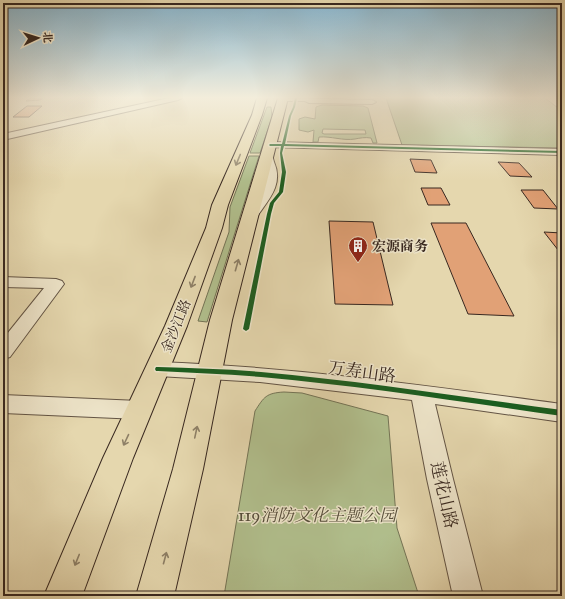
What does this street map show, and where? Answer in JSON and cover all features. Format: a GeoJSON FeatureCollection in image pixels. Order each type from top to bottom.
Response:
{"type":"FeatureCollection","features":[{"type":"Feature","properties":{"kind":"main road","name":"金沙江路"},"geometry":{"type":"LineString","coordinates":[[63,596],[118,458],[158,369],[214,228],[220,205],[252,126]]}},
{"type":"Feature","properties":{"kind":"main road"},"geometry":{"type":"LineString","coordinates":[[155,596],[188,469],[221,320],[269,151],[270,126]]}},
{"type":"Feature","properties":{"kind":"street"},"geometry":{"type":"LineString","coordinates":[[3,134],[40,126]]}},
{"type":"Feature","properties":{"kind":"street"},"geometry":{"type":"LineString","coordinates":[[3,137],[53,126]]}},
{"type":"Feature","properties":{"kind":"street"},"geometry":{"type":"LineString","coordinates":[[269,151],[562,152]]}},
{"type":"Feature","properties":{"kind":"street"},"geometry":{"type":"LineString","coordinates":[[3,282],[56,284],[3,352]]}},
{"type":"Feature","properties":{"kind":"street","name":"万寿山路"},"geometry":{"type":"LineString","coordinates":[[158,369],[210,370],[277,375],[562,413]]}},
{"type":"Feature","properties":{"kind":"street","name":"莲花山路"},"geometry":{"type":"LineString","coordinates":[[422,394],[468,596]]}},
{"type":"Feature","properties":{"kind":"street"},"geometry":{"type":"LineString","coordinates":[[3,404],[139,410]]}},
{"type":"Feature","properties":{"kind":"green space"},"geometry":{"type":"Polygon","coordinates":[[[260,126],[269,126],[260,153],[250,153],[260,126]]]}},
{"type":"Feature","properties":{"kind":"green space"},"geometry":{"type":"Polygon","coordinates":[[[299,126],[373,126],[377,143],[373,143],[371,138],[346,139],[324,137],[319,137],[318,142],[313,142],[314,130],[308,132],[299,130],[299,126]],[[323,129],[322,133],[324,134],[366,134],[365,130],[323,129]]]}},
{"type":"Feature","properties":{"kind":"green space"},"geometry":{"type":"Polygon","coordinates":[[[396,126],[562,126],[562,148],[402,145],[396,126]]]}},
{"type":"Feature","properties":{"kind":"green space"},"geometry":{"type":"Polygon","coordinates":[[[249,156],[259,156],[207,322],[198,321],[229,232],[230,207],[249,156]]]}},
{"type":"Feature","properties":{"kind":"green space","name":"119消防文化主题公园"},"geometry":{"type":"Polygon","coordinates":[[[284,392],[302,393],[388,416],[397,528],[419,596],[224,596],[255,411],[261,402],[269,395],[284,392]]]}},
{"type":"Feature","properties":{"kind":"building"},"geometry":{"type":"Polygon","coordinates":[[[410,159],[431,160],[437,173],[415,172],[410,159]]]}},
{"type":"Feature","properties":{"kind":"building"},"geometry":{"type":"Polygon","coordinates":[[[498,162],[519,163],[532,177],[510,176],[498,162]]]}},
{"type":"Feature","properties":{"kind":"building"},"geometry":{"type":"Polygon","coordinates":[[[421,188],[441,188],[450,205],[428,205],[421,188]]]}},
{"type":"Feature","properties":{"kind":"building"},"geometry":{"type":"Polygon","coordinates":[[[521,190],[543,190],[558,209],[534,208],[521,190]]]}},
{"type":"Feature","properties":{"kind":"building","name":"宏源商务"},"geometry":{"type":"Polygon","coordinates":[[[329,221],[373,222],[393,305],[335,304],[329,221]]]}},
{"type":"Feature","properties":{"kind":"building"},"geometry":{"type":"Polygon","coordinates":[[[431,223],[466,223],[514,316],[468,314],[431,223]]]}},
{"type":"Feature","properties":{"kind":"building"},"geometry":{"type":"Polygon","coordinates":[[[544,232],[562,233],[562,255],[544,232]]]}},
{"type":"Feature","properties":{"kind":"cycle path"},"geometry":{"type":"LineString","coordinates":[[246,329],[269,214],[272,203],[281,192],[284,172],[281,153],[288,126]]}},
{"type":"Feature","properties":{"kind":"cycle path"},"geometry":{"type":"LineString","coordinates":[[270,145],[562,152]]}},
{"type":"Feature","properties":{"kind":"cycle path"},"geometry":{"type":"LineString","coordinates":[[158,369],[209,371],[310,379],[562,413]]}},
{"type":"Feature","properties":{"kind":"place","name":"宏源商务"},"geometry":{"type":"Point","coordinates":[358,263]}}]}
